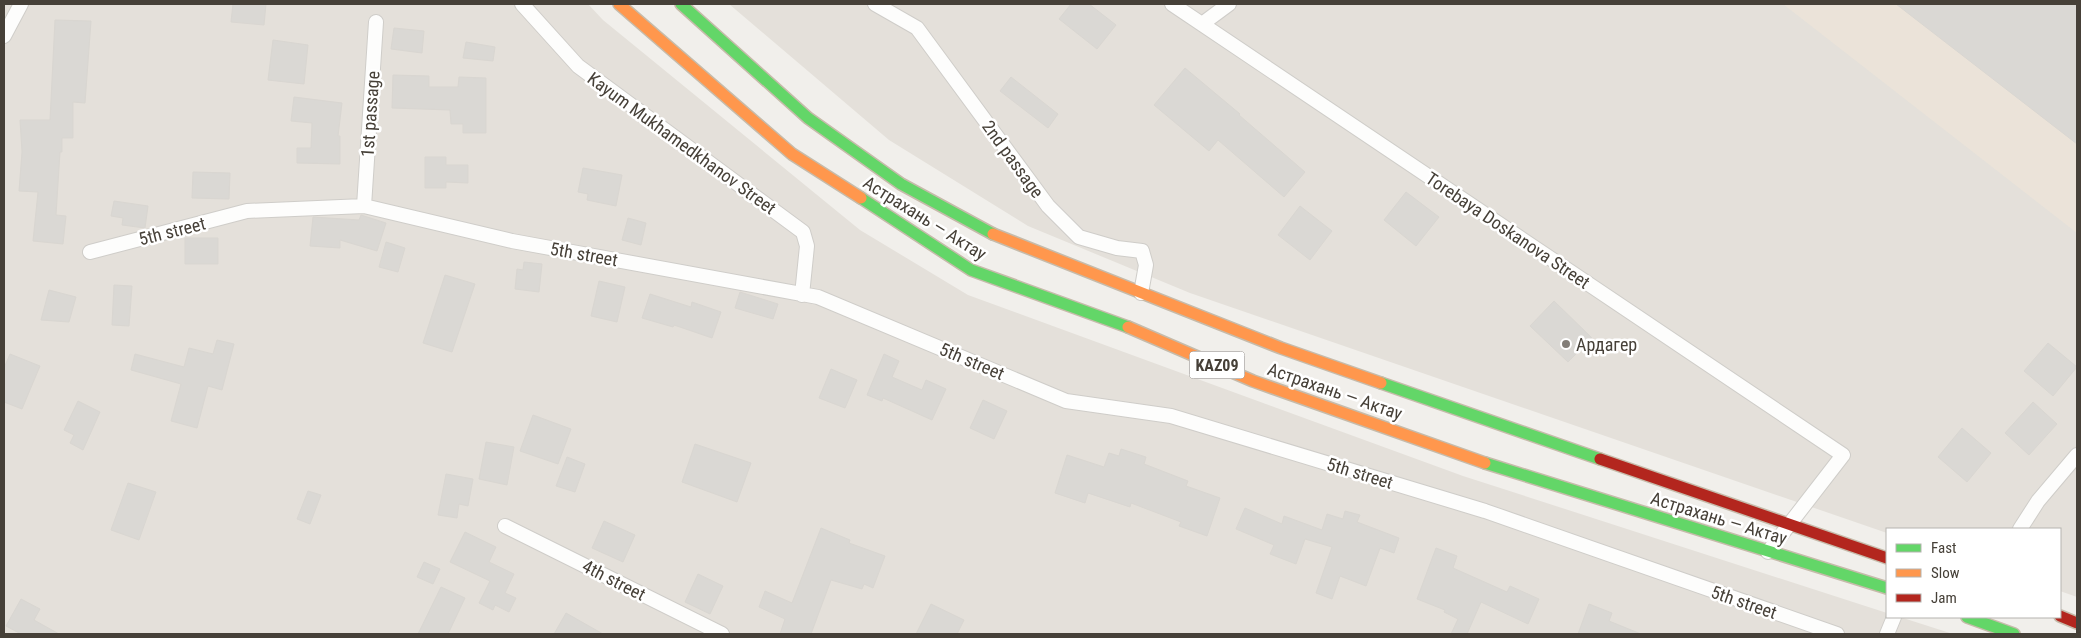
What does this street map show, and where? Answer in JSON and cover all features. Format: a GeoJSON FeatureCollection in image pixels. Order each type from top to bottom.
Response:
{"type":"FeatureCollection","features":[{"type":"Feature","properties":{"kind":"highway","name":"Астрахань — Актау"},"geometry":{"type":"LineString","coordinates":[[619,4],[792,154],[971,270],[1141,332],[1253,380],[1430,443],[1768,552],[1886,588]]}},
{"type":"Feature","properties":{"kind":"highway","name":"Астрахань — Актау"},"geometry":{"type":"LineString","coordinates":[[681,4],[808,118],[900,184],[999,237],[1290,352],[1886,558]]}},
{"type":"Feature","properties":{"kind":"highway"},"geometry":{"type":"LineString","coordinates":[[2061,616],[2077,623]]}},
{"type":"Feature","properties":{"kind":"highway"},"geometry":{"type":"LineString","coordinates":[[1970,618],[2014,634]]}},
{"type":"Feature","properties":{"kind":"street"},"geometry":{"type":"LineString","coordinates":[[4,36],[21,4]]}},
{"type":"Feature","properties":{"kind":"street","name":"Kayum Mukhamedkhanov Street"},"geometry":{"type":"LineString","coordinates":[[522,4],[578,66],[803,232],[807,246],[802,294]]}},
{"type":"Feature","properties":{"kind":"street","name":"2nd passage"},"geometry":{"type":"LineString","coordinates":[[875,4],[916,28],[1048,206],[1079,236],[1117,248],[1142,251],[1146,265],[1141,293]]}},
{"type":"Feature","properties":{"kind":"street","name":"Torebaya Doskanova Street"},"geometry":{"type":"LineString","coordinates":[[1172,4],[1843,456],[1788,525]]}},
{"type":"Feature","properties":{"kind":"street"},"geometry":{"type":"LineString","coordinates":[[1202,24],[1230,4]]}},
{"type":"Feature","properties":{"kind":"street","name":"1st passage"},"geometry":{"type":"LineString","coordinates":[[364,206],[376,22]]}},
{"type":"Feature","properties":{"kind":"street","name":"5th street"},"geometry":{"type":"LineString","coordinates":[[90,252],[247,211],[364,206],[512,241],[818,297],[1066,401],[1171,416],[1218,430],[1485,511],[1837,634]]}},
{"type":"Feature","properties":{"kind":"street"},"geometry":{"type":"LineString","coordinates":[[2021,528],[2038,501],[2077,455]]}},
{"type":"Feature","properties":{"kind":"street"},"geometry":{"type":"LineString","coordinates":[[1768,552],[1788,525]]}},
{"type":"Feature","properties":{"kind":"street","name":"4th street"},"geometry":{"type":"LineString","coordinates":[[505,526],[722,634]]}},
{"type":"Feature","properties":{"kind":"street"},"geometry":{"type":"LineString","coordinates":[[1887,634],[1894,618]]}},
{"type":"Feature","properties":{"kind":"shaded area"},"geometry":{"type":"Polygon","coordinates":[[[4,4],[588,4],[603,20],[860,230],[968,295],[1463,476],[1886,613],[1886,618],[1903,618],[1953,634],[4,634],[4,4]]]}},
{"type":"Feature","properties":{"kind":"shaded area"},"geometry":{"type":"Polygon","coordinates":[[[729,4],[2077,4],[2077,597],[2061,591],[2061,528],[1886,528],[1886,533],[1190,293],[1028,226],[889,140],[729,4]]]}},
{"type":"Feature","properties":{"kind":"shaded area"},"geometry":{"type":"Polygon","coordinates":[[[1783,4],[2077,4],[2077,233],[1783,4]]]}},
{"type":"Feature","properties":{"kind":"building"},"geometry":{"type":"Polygon","coordinates":[[[233,4],[266,4],[264,25],[231,22],[233,4]]]}},
{"type":"Feature","properties":{"kind":"building"},"geometry":{"type":"Polygon","coordinates":[[[1071,4],[1089,4],[1116,25],[1097,49],[1059,19],[1071,4]]]}},
{"type":"Feature","properties":{"kind":"building"},"geometry":{"type":"Polygon","coordinates":[[[1896,4],[2077,4],[2077,144],[1896,4]]]}},
{"type":"Feature","properties":{"kind":"building"},"geometry":{"type":"Polygon","coordinates":[[[55,20],[91,21],[85,103],[73,102],[73,138],[62,138],[62,152],[60,152],[56,215],[66,216],[63,244],[33,241],[38,192],[19,191],[22,152],[20,120],[50,120],[55,20]]]}},
{"type":"Feature","properties":{"kind":"building"},"geometry":{"type":"Polygon","coordinates":[[[394,28],[424,31],[422,53],[391,49],[394,28]]]}},
{"type":"Feature","properties":{"kind":"building"},"geometry":{"type":"Polygon","coordinates":[[[273,40],[308,45],[304,84],[268,80],[273,40]]]}},
{"type":"Feature","properties":{"kind":"building"},"geometry":{"type":"Polygon","coordinates":[[[466,42],[495,47],[493,61],[463,58],[466,42]]]}},
{"type":"Feature","properties":{"kind":"building"},"geometry":{"type":"Polygon","coordinates":[[[1185,68],[1305,172],[1284,197],[1218,140],[1209,151],[1154,105],[1185,68]]]}},
{"type":"Feature","properties":{"kind":"building"},"geometry":{"type":"Polygon","coordinates":[[[393,75],[429,76],[429,87],[458,87],[459,77],[486,78],[486,133],[463,133],[463,124],[451,124],[450,110],[392,108],[393,75]]]}},
{"type":"Feature","properties":{"kind":"building"},"geometry":{"type":"Polygon","coordinates":[[[1011,77],[1058,114],[1048,128],[1000,91],[1011,77]]]}},
{"type":"Feature","properties":{"kind":"building"},"geometry":{"type":"Polygon","coordinates":[[[294,97],[342,103],[338,136],[340,136],[340,164],[297,163],[297,148],[311,148],[312,123],[291,121],[294,97]]]}},
{"type":"Feature","properties":{"kind":"building"},"geometry":{"type":"Polygon","coordinates":[[[425,157],[446,157],[446,165],[468,165],[468,183],[446,182],[446,188],[425,188],[425,157]]]}},
{"type":"Feature","properties":{"kind":"building"},"geometry":{"type":"Polygon","coordinates":[[[583,168],[622,175],[616,206],[587,200],[588,194],[578,192],[583,168]]]}},
{"type":"Feature","properties":{"kind":"building"},"geometry":{"type":"Polygon","coordinates":[[[193,172],[230,173],[229,199],[192,198],[193,172]]]}},
{"type":"Feature","properties":{"kind":"building"},"geometry":{"type":"Polygon","coordinates":[[[1406,192],[1439,217],[1416,246],[1384,220],[1406,192]]]}},
{"type":"Feature","properties":{"kind":"building"},"geometry":{"type":"Polygon","coordinates":[[[114,201],[148,206],[145,228],[122,225],[123,218],[111,216],[114,201]]]}},
{"type":"Feature","properties":{"kind":"building"},"geometry":{"type":"Polygon","coordinates":[[[1300,206],[1332,231],[1310,260],[1278,235],[1300,206]]]}},
{"type":"Feature","properties":{"kind":"building"},"geometry":{"type":"Polygon","coordinates":[[[361,215],[386,223],[377,251],[340,240],[340,248],[310,246],[313,217],[359,220],[361,215]]]}},
{"type":"Feature","properties":{"kind":"building"},"geometry":{"type":"Polygon","coordinates":[[[628,218],[646,223],[641,245],[622,240],[628,218]]]}},
{"type":"Feature","properties":{"kind":"building"},"geometry":{"type":"Polygon","coordinates":[[[185,238],[218,238],[218,264],[185,264],[185,238]]]}},
{"type":"Feature","properties":{"kind":"building"},"geometry":{"type":"Polygon","coordinates":[[[386,242],[405,248],[398,272],[379,267],[386,242]]]}},
{"type":"Feature","properties":{"kind":"building"},"geometry":{"type":"Polygon","coordinates":[[[524,262],[542,264],[539,292],[515,289],[517,269],[523,270],[524,262]]]}},
{"type":"Feature","properties":{"kind":"building"},"geometry":{"type":"Polygon","coordinates":[[[445,275],[475,284],[452,352],[423,343],[445,275]]]}},
{"type":"Feature","properties":{"kind":"building"},"geometry":{"type":"Polygon","coordinates":[[[599,281],[625,287],[617,322],[591,316],[599,281]]]}},
{"type":"Feature","properties":{"kind":"building"},"geometry":{"type":"Polygon","coordinates":[[[114,285],[132,286],[129,326],[112,325],[114,285]]]}},
{"type":"Feature","properties":{"kind":"building"},"geometry":{"type":"Polygon","coordinates":[[[49,290],[76,297],[69,322],[41,320],[49,290]]]}},
{"type":"Feature","properties":{"kind":"building"},"geometry":{"type":"Polygon","coordinates":[[[740,292],[778,304],[773,319],[735,308],[740,292]]]}},
{"type":"Feature","properties":{"kind":"building"},"geometry":{"type":"Polygon","coordinates":[[[650,294],[691,307],[692,302],[721,312],[712,338],[674,325],[673,327],[642,318],[650,294]]]}},
{"type":"Feature","properties":{"kind":"building"},"geometry":{"type":"Polygon","coordinates":[[[1554,301],[1592,338],[1568,362],[1530,326],[1554,301]]]}},
{"type":"Feature","properties":{"kind":"building"},"geometry":{"type":"Polygon","coordinates":[[[217,340],[234,344],[222,390],[208,386],[197,428],[171,421],[181,384],[131,370],[135,354],[184,367],[189,348],[213,354],[217,340]]]}},
{"type":"Feature","properties":{"kind":"building"},"geometry":{"type":"Polygon","coordinates":[[[2048,343],[2077,367],[2053,396],[2024,371],[2048,343]]]}},
{"type":"Feature","properties":{"kind":"building"},"geometry":{"type":"Polygon","coordinates":[[[10,354],[40,366],[22,409],[4,402],[4,368],[10,354]]]}},
{"type":"Feature","properties":{"kind":"building"},"geometry":{"type":"Polygon","coordinates":[[[884,354],[899,361],[892,377],[922,390],[926,380],[946,389],[932,420],[883,398],[882,401],[867,395],[884,354]]]}},
{"type":"Feature","properties":{"kind":"building"},"geometry":{"type":"Polygon","coordinates":[[[831,369],[857,380],[845,408],[819,398],[831,369]]]}},
{"type":"Feature","properties":{"kind":"building"},"geometry":{"type":"Polygon","coordinates":[[[983,400],[1007,411],[994,439],[970,428],[983,400]]]}},
{"type":"Feature","properties":{"kind":"building"},"geometry":{"type":"Polygon","coordinates":[[[78,401],[100,412],[83,450],[70,443],[74,435],[64,430],[78,401]]]}},
{"type":"Feature","properties":{"kind":"building"},"geometry":{"type":"Polygon","coordinates":[[[2033,402],[2057,424],[2029,455],[2005,433],[2033,402]]]}},
{"type":"Feature","properties":{"kind":"building"},"geometry":{"type":"Polygon","coordinates":[[[533,415],[571,429],[558,464],[520,451],[533,415]]]}},
{"type":"Feature","properties":{"kind":"building"},"geometry":{"type":"Polygon","coordinates":[[[1962,428],[1991,453],[1967,482],[1938,457],[1962,428]]]}},
{"type":"Feature","properties":{"kind":"building"},"geometry":{"type":"Polygon","coordinates":[[[486,442],[514,447],[507,485],[479,479],[486,442]]]}},
{"type":"Feature","properties":{"kind":"building"},"geometry":{"type":"Polygon","coordinates":[[[695,444],[751,463],[737,502],[682,482],[695,444]]]}},
{"type":"Feature","properties":{"kind":"building"},"geometry":{"type":"Polygon","coordinates":[[[1121,449],[1146,457],[1144,464],[1188,481],[1186,486],[1220,498],[1207,536],[1179,526],[1181,522],[1131,503],[1130,507],[1088,493],[1085,503],[1055,493],[1067,455],[1104,467],[1109,453],[1119,456],[1121,449]]]}},
{"type":"Feature","properties":{"kind":"building"},"geometry":{"type":"Polygon","coordinates":[[[567,457],[585,464],[575,492],[556,486],[567,457]]]}},
{"type":"Feature","properties":{"kind":"building"},"geometry":{"type":"Polygon","coordinates":[[[446,474],[473,479],[468,506],[459,504],[457,518],[438,515],[446,474]]]}},
{"type":"Feature","properties":{"kind":"building"},"geometry":{"type":"Polygon","coordinates":[[[128,483],[156,492],[139,540],[111,530],[128,483]]]}},
{"type":"Feature","properties":{"kind":"building"},"geometry":{"type":"Polygon","coordinates":[[[308,491],[321,495],[310,524],[297,519],[308,491]]]}},
{"type":"Feature","properties":{"kind":"building"},"geometry":{"type":"Polygon","coordinates":[[[1245,508],[1282,524],[1284,516],[1322,530],[1327,514],[1343,519],[1345,511],[1360,515],[1357,522],[1399,538],[1394,553],[1380,548],[1366,586],[1340,576],[1332,599],[1316,593],[1332,547],[1305,539],[1296,564],[1270,554],[1274,545],[1236,529],[1245,508]]]}},
{"type":"Feature","properties":{"kind":"building"},"geometry":{"type":"Polygon","coordinates":[[[604,521],[635,535],[623,562],[592,548],[604,521]]]}},
{"type":"Feature","properties":{"kind":"building"},"geometry":{"type":"Polygon","coordinates":[[[821,528],[850,540],[849,543],[885,556],[873,588],[864,584],[862,589],[831,580],[811,634],[780,634],[785,619],[759,607],[765,591],[792,603],[821,528]]]}},
{"type":"Feature","properties":{"kind":"building"},"geometry":{"type":"Polygon","coordinates":[[[465,532],[496,547],[489,562],[514,574],[505,593],[516,598],[509,612],[495,605],[493,610],[479,603],[490,581],[450,562],[465,532]]]}},
{"type":"Feature","properties":{"kind":"building"},"geometry":{"type":"Polygon","coordinates":[[[1436,548],[1457,556],[1453,568],[1507,592],[1510,586],[1539,599],[1528,624],[1481,602],[1467,634],[1451,634],[1458,619],[1444,612],[1445,610],[1417,599],[1436,548]]]}},
{"type":"Feature","properties":{"kind":"building"},"geometry":{"type":"Polygon","coordinates":[[[424,562],[440,569],[433,584],[417,577],[424,562]]]}},
{"type":"Feature","properties":{"kind":"building"},"geometry":{"type":"Polygon","coordinates":[[[698,574],[723,586],[710,614],[685,602],[698,574]]]}},
{"type":"Feature","properties":{"kind":"building"},"geometry":{"type":"Polygon","coordinates":[[[441,587],[465,598],[448,634],[418,634],[441,587]]]}},
{"type":"Feature","properties":{"kind":"building"},"geometry":{"type":"Polygon","coordinates":[[[21,599],[40,609],[34,620],[59,634],[21,634],[6,626],[21,599]]]}},
{"type":"Feature","properties":{"kind":"building"},"geometry":{"type":"Polygon","coordinates":[[[931,604],[964,620],[957,634],[916,634],[931,604]]]}},
{"type":"Feature","properties":{"kind":"building"},"geometry":{"type":"Polygon","coordinates":[[[1589,604],[1612,613],[1609,621],[1641,634],[1578,634],[1589,604]]]}},
{"type":"Feature","properties":{"kind":"building"},"geometry":{"type":"Polygon","coordinates":[[[566,613],[603,634],[554,634],[566,613]]]}},
{"type":"Feature","properties":{"kind":"traffic: fast"},"geometry":{"type":"LineString","coordinates":[[681,4],[808,118],[901,184],[993,234]]}},
{"type":"Feature","properties":{"kind":"traffic: fast"},"geometry":{"type":"LineString","coordinates":[[861,198],[971,270],[1128,327]]}},
{"type":"Feature","properties":{"kind":"traffic: fast"},"geometry":{"type":"LineString","coordinates":[[1381,383],[1600,459]]}},
{"type":"Feature","properties":{"kind":"traffic: fast"},"geometry":{"type":"LineString","coordinates":[[1485,463],[1886,588]]}},
{"type":"Feature","properties":{"kind":"traffic: fast"},"geometry":{"type":"LineString","coordinates":[[1970,618],[2014,634]]}},
{"type":"Feature","properties":{"kind":"traffic: slow"},"geometry":{"type":"LineString","coordinates":[[619,4],[792,154],[861,198]]}},
{"type":"Feature","properties":{"kind":"traffic: slow"},"geometry":{"type":"LineString","coordinates":[[993,234],[1281,348],[1381,383]]}},
{"type":"Feature","properties":{"kind":"traffic: slow"},"geometry":{"type":"LineString","coordinates":[[1128,327],[1253,381],[1485,463]]}},
{"type":"Feature","properties":{"kind":"traffic: jam"},"geometry":{"type":"LineString","coordinates":[[1600,459],[1886,558]]}},
{"type":"Feature","properties":{"kind":"traffic: jam"},"geometry":{"type":"LineString","coordinates":[[2061,616],[2077,623]]}},
{"type":"Feature","properties":{"kind":"place","name":"Ардагер"},"geometry":{"type":"Point","coordinates":[1566,344]}}]}
